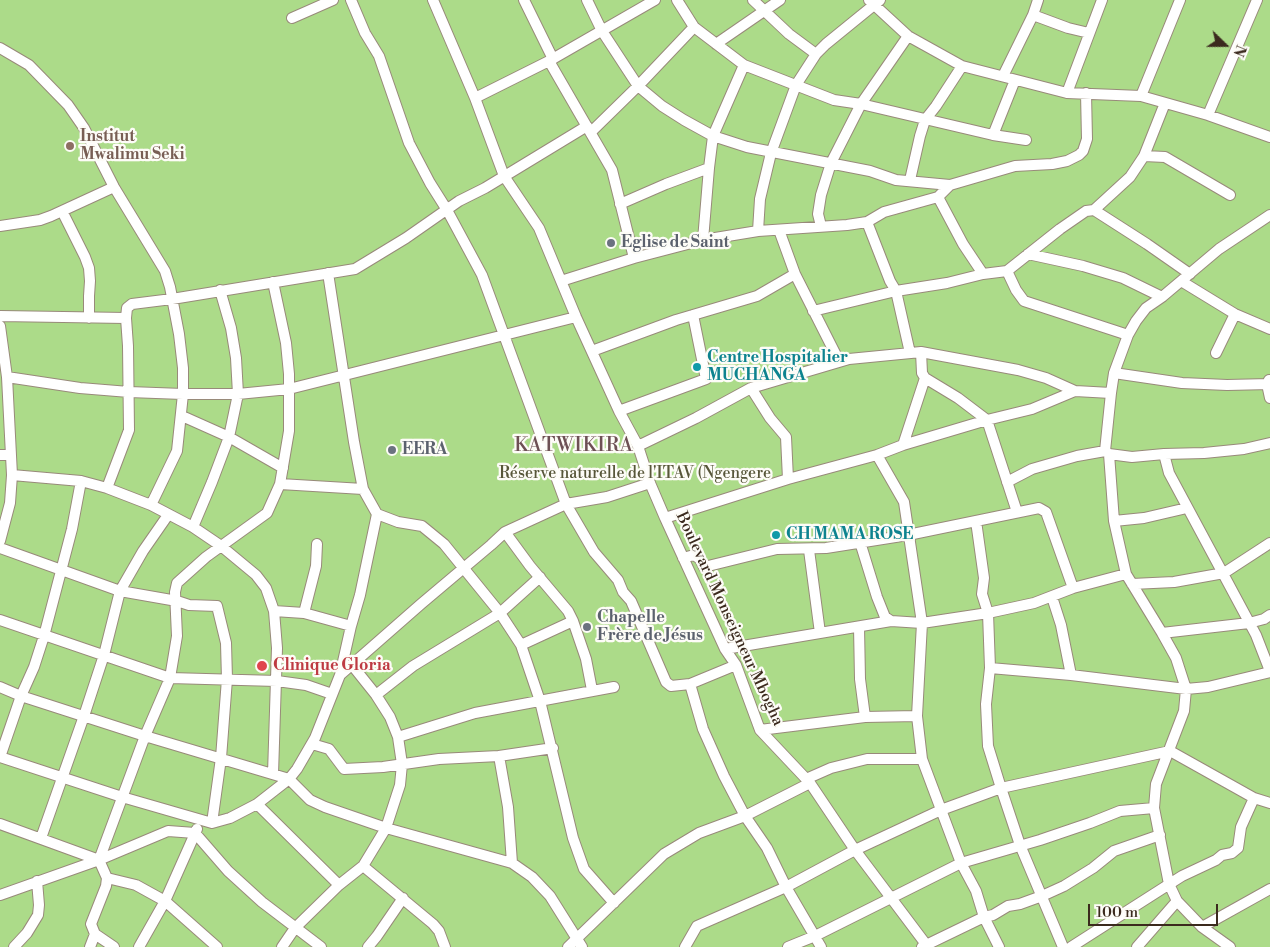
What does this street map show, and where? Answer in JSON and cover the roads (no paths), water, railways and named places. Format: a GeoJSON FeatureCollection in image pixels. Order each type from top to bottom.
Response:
{"type":"FeatureCollection","features":[{"type":"Feature","properties":{"kind":"street"},"geometry":{"type":"LineString","coordinates":[[292,18],[332,0]]}},
{"type":"Feature","properties":{"kind":"street"},"geometry":{"type":"LineString","coordinates":[[351,0],[364,33],[379,56],[409,143],[482,275],[502,335],[566,504],[594,552],[618,580],[623,592],[631,601],[666,682],[671,686],[690,684],[736,665]]}},
{"type":"Feature","properties":{"kind":"street","name":"Boulevard Monseigneur Mbogha"},"geometry":{"type":"LineString","coordinates":[[433,0],[475,98],[504,176],[539,228],[576,317],[619,411],[638,446],[650,483],[683,558],[725,649],[736,665],[760,730],[808,781],[854,850],[926,946]]}},
{"type":"Feature","properties":{"kind":"street"},"geometry":{"type":"LineString","coordinates":[[524,0],[551,60],[612,170],[634,258]]}},
{"type":"Feature","properties":{"kind":"street"},"geometry":{"type":"LineString","coordinates":[[588,0],[602,31],[638,86],[662,106],[713,136],[771,153],[870,171],[896,180],[950,185],[1015,166],[1052,164],[1079,155],[1083,151],[1087,139],[1086,93]]}},
{"type":"Feature","properties":{"kind":"street"},"geometry":{"type":"LineString","coordinates":[[475,98],[551,60],[655,0]]}},
{"type":"Feature","properties":{"kind":"street"},"geometry":{"type":"LineString","coordinates":[[677,0],[694,27],[744,65],[834,100],[961,126],[993,135],[1026,140]]}},
{"type":"Feature","properties":{"kind":"street"},"geometry":{"type":"LineString","coordinates":[[753,0],[789,34],[816,54]]}},
{"type":"Feature","properties":{"kind":"street"},"geometry":{"type":"LineString","coordinates":[[716,44],[780,0]]}},
{"type":"Feature","properties":{"kind":"street"},"geometry":{"type":"LineString","coordinates":[[1003,76],[1033,15],[1038,0]]}},
{"type":"Feature","properties":{"kind":"street"},"geometry":{"type":"LineString","coordinates":[[1066,93],[1102,0]]}},
{"type":"Feature","properties":{"kind":"street"},"geometry":{"type":"LineString","coordinates":[[1141,96],[1180,0]]}},
{"type":"Feature","properties":{"kind":"street"},"geometry":{"type":"LineString","coordinates":[[1208,116],[1257,0]]}},
{"type":"Feature","properties":{"kind":"street"},"geometry":{"type":"LineString","coordinates":[[758,231],[760,199],[771,153],[796,85],[816,54],[874,2],[908,36],[962,66],[1066,93],[1141,96],[1270,137]]}},
{"type":"Feature","properties":{"kind":"street"},"geometry":{"type":"LineString","coordinates":[[1033,15],[1068,28],[1089,33]]}},
{"type":"Feature","properties":{"kind":"street"},"geometry":{"type":"LineString","coordinates":[[107,488],[129,430],[126,318],[127,308],[132,304],[354,269],[459,201],[589,129],[638,86],[694,27]]}},
{"type":"Feature","properties":{"kind":"street"},"geometry":{"type":"LineString","coordinates":[[821,226],[818,214],[821,195],[831,163],[861,104],[908,36]]}},
{"type":"Feature","properties":{"kind":"street"},"geometry":{"type":"LineString","coordinates":[[0,48],[29,65],[68,105],[84,128],[114,187],[165,271],[172,299],[183,368],[182,416],[177,451],[151,505]]}},
{"type":"Feature","properties":{"kind":"street"},"geometry":{"type":"LineString","coordinates":[[703,240],[713,136],[744,65]]}},
{"type":"Feature","properties":{"kind":"street"},"geometry":{"type":"LineString","coordinates":[[910,180],[925,120],[962,66]]}},
{"type":"Feature","properties":{"kind":"street"},"geometry":{"type":"LineString","coordinates":[[993,135],[1014,80]]}},
{"type":"Feature","properties":{"kind":"street"},"geometry":{"type":"LineString","coordinates":[[813,310],[896,291],[947,283],[1007,270],[1086,211],[1094,210],[1130,177],[1144,156],[1165,103]]}},
{"type":"Feature","properties":{"kind":"street"},"geometry":{"type":"LineString","coordinates":[[1144,156],[1165,157],[1230,195]]}},
{"type":"Feature","properties":{"kind":"street"},"geometry":{"type":"LineString","coordinates":[[620,204],[709,168]]}},
{"type":"Feature","properties":{"kind":"street"},"geometry":{"type":"LineString","coordinates":[[561,281],[634,258],[703,240],[758,231],[867,222],[884,212],[938,197],[950,185]]}},
{"type":"Feature","properties":{"kind":"street"},"geometry":{"type":"LineString","coordinates":[[0,226],[40,220],[62,212],[114,187]]}},
{"type":"Feature","properties":{"kind":"street"},"geometry":{"type":"LineString","coordinates":[[938,197],[983,274]]}},
{"type":"Feature","properties":{"kind":"street"},"geometry":{"type":"LineString","coordinates":[[1094,210],[1147,244],[1185,278],[1235,314],[1270,329]]}},
{"type":"Feature","properties":{"kind":"street"},"geometry":{"type":"LineString","coordinates":[[62,212],[85,257],[88,268],[90,281],[88,296],[89,318]]}},
{"type":"Feature","properties":{"kind":"street"},"geometry":{"type":"LineString","coordinates":[[1230,947],[1202,928],[1177,901],[1169,884],[1154,808],[1156,784],[1184,711],[1186,689],[1176,658],[1126,574],[1114,521],[1107,452],[1114,374],[1128,334],[1136,321],[1146,308],[1162,297],[1219,249],[1270,215]]}},
{"type":"Feature","properties":{"kind":"street"},"geometry":{"type":"LineString","coordinates":[[867,222],[890,281],[896,291],[910,353]]}},
{"type":"Feature","properties":{"kind":"street"},"geometry":{"type":"LineString","coordinates":[[779,230],[794,274],[839,361]]}},
{"type":"Feature","properties":{"kind":"street"},"geometry":{"type":"LineString","coordinates":[[1028,254],[1083,266],[1123,278],[1162,297]]}},
{"type":"Feature","properties":{"kind":"street"},"geometry":{"type":"LineString","coordinates":[[1007,270],[1016,290],[1024,300],[1128,334]]}},
{"type":"Feature","properties":{"kind":"street"},"geometry":{"type":"LineString","coordinates":[[328,273],[363,489],[377,514],[398,522],[422,526],[444,544],[500,613],[521,644],[540,701],[574,838],[584,869],[614,903]]}},
{"type":"Feature","properties":{"kind":"street"},"geometry":{"type":"LineString","coordinates":[[592,351],[676,320],[757,296],[794,274]]}},
{"type":"Feature","properties":{"kind":"street"},"geometry":{"type":"LineString","coordinates":[[90,947],[95,934],[92,924],[106,886],[107,878],[99,860],[145,736],[170,678],[177,636],[175,592],[177,583],[192,569],[267,513],[280,484],[289,431],[290,389],[286,343],[273,282]]}},
{"type":"Feature","properties":{"kind":"street"},"geometry":{"type":"LineString","coordinates":[[193,527],[229,437],[238,394],[236,358],[231,328],[220,290]]}},
{"type":"Feature","properties":{"kind":"street"},"geometry":{"type":"LineString","coordinates":[[1216,353],[1235,314]]}},
{"type":"Feature","properties":{"kind":"street"},"geometry":{"type":"LineString","coordinates":[[619,411],[706,379],[693,315]]}},
{"type":"Feature","properties":{"kind":"street"},"geometry":{"type":"LineString","coordinates":[[0,316],[126,318]]}},
{"type":"Feature","properties":{"kind":"street"},"geometry":{"type":"LineString","coordinates":[[5,383],[183,394],[238,394],[290,389],[576,317]]}},
{"type":"Feature","properties":{"kind":"street"},"geometry":{"type":"LineString","coordinates":[[0,326],[12,475],[10,503],[2,525],[0,540]]}},
{"type":"Feature","properties":{"kind":"street"},"geometry":{"type":"LineString","coordinates":[[921,352],[922,373],[925,378],[958,398],[987,420],[1016,512]]}},
{"type":"Feature","properties":{"kind":"street"},"geometry":{"type":"LineString","coordinates":[[638,446],[696,418],[750,388],[839,361],[910,353],[921,352],[1018,370],[1046,378],[1075,391],[1111,393]]}},
{"type":"Feature","properties":{"kind":"street"},"geometry":{"type":"LineString","coordinates":[[1114,374],[1182,383],[1227,385],[1269,382],[1270,398]]}},
{"type":"Feature","properties":{"kind":"street"},"geometry":{"type":"LineString","coordinates":[[903,445],[925,378]]}},
{"type":"Feature","properties":{"kind":"street"},"geometry":{"type":"LineString","coordinates":[[750,388],[770,418],[786,437],[788,479]]}},
{"type":"Feature","properties":{"kind":"street"},"geometry":{"type":"LineString","coordinates":[[665,518],[788,479],[877,455],[903,445],[987,420],[1032,409],[1075,391]]}},
{"type":"Feature","properties":{"kind":"street"},"geometry":{"type":"LineString","coordinates":[[182,416],[229,437],[283,468]]}},
{"type":"Feature","properties":{"kind":"street"},"geometry":{"type":"LineString","coordinates":[[1007,482],[1032,470],[1077,456],[1107,452],[1132,457],[1204,453],[1244,449],[1270,443]]}},
{"type":"Feature","properties":{"kind":"street"},"geometry":{"type":"LineString","coordinates":[[990,668],[1071,675],[1186,689],[1208,687],[1270,672],[1249,623],[1224,573],[1187,508],[1170,473],[1164,454]]}},
{"type":"Feature","properties":{"kind":"street"},"geometry":{"type":"LineString","coordinates":[[0,455],[11,455]]}},
{"type":"Feature","properties":{"kind":"street"},"geometry":{"type":"LineString","coordinates":[[877,455],[904,502],[922,623],[917,716],[922,759],[961,863],[976,891],[984,917],[999,947]]}},
{"type":"Feature","properties":{"kind":"street"},"geometry":{"type":"LineString","coordinates":[[12,475],[81,481],[107,488],[151,505],[193,527],[222,546],[256,574],[266,588],[274,611],[277,681],[273,774]]}},
{"type":"Feature","properties":{"kind":"street"},"geometry":{"type":"LineString","coordinates":[[81,481],[44,636],[0,757],[122,797],[212,823],[230,818],[257,804],[298,770],[312,744],[340,674],[360,595],[377,514]]}},
{"type":"Feature","properties":{"kind":"street"},"geometry":{"type":"LineString","coordinates":[[340,674],[505,532],[566,504],[607,497],[650,483]]}},
{"type":"Feature","properties":{"kind":"street"},"geometry":{"type":"LineString","coordinates":[[280,484],[363,489]]}},
{"type":"Feature","properties":{"kind":"street"},"geometry":{"type":"LineString","coordinates":[[683,558],[694,555],[700,559],[704,567],[777,550],[809,550],[908,535],[1039,508],[1046,512],[1073,588]]}},
{"type":"Feature","properties":{"kind":"street"},"geometry":{"type":"LineString","coordinates":[[1114,521],[1144,518],[1187,508]]}},
{"type":"Feature","properties":{"kind":"street"},"geometry":{"type":"LineString","coordinates":[[41,838],[104,655],[120,591],[143,550],[168,515]]}},
{"type":"Feature","properties":{"kind":"street"},"geometry":{"type":"LineString","coordinates":[[976,521],[984,578],[982,594],[988,613],[990,668],[986,704],[988,746],[1020,845],[1063,947]]}},
{"type":"Feature","properties":{"kind":"street"},"geometry":{"type":"LineString","coordinates":[[505,532],[530,566],[568,611],[573,620],[586,660],[592,690]]}},
{"type":"Feature","properties":{"kind":"street"},"geometry":{"type":"LineString","coordinates":[[860,542],[877,597],[886,617],[891,621]]}},
{"type":"Feature","properties":{"kind":"street"},"geometry":{"type":"LineString","coordinates":[[1132,584],[1174,582],[1224,573],[1270,543]]}},
{"type":"Feature","properties":{"kind":"street"},"geometry":{"type":"LineString","coordinates":[[304,613],[316,566],[317,544]]}},
{"type":"Feature","properties":{"kind":"street"},"geometry":{"type":"LineString","coordinates":[[0,548],[120,591],[189,605],[217,606],[226,643],[227,679],[221,758],[212,823]]}},
{"type":"Feature","properties":{"kind":"street"},"geometry":{"type":"LineString","coordinates":[[809,550],[820,632]]}},
{"type":"Feature","properties":{"kind":"street"},"geometry":{"type":"LineString","coordinates":[[725,649],[891,621],[922,623],[988,613],[1034,603],[1073,588],[1126,574]]}},
{"type":"Feature","properties":{"kind":"street"},"geometry":{"type":"LineString","coordinates":[[376,695],[414,666],[500,613],[540,577]]}},
{"type":"Feature","properties":{"kind":"street"},"geometry":{"type":"LineString","coordinates":[[1052,597],[1061,625],[1071,675]]}},
{"type":"Feature","properties":{"kind":"street"},"geometry":{"type":"LineString","coordinates":[[274,611],[304,613],[351,626]]}},
{"type":"Feature","properties":{"kind":"street"},"geometry":{"type":"LineString","coordinates":[[1162,633],[1249,623],[1264,619],[1270,615]]}},
{"type":"Feature","properties":{"kind":"street"},"geometry":{"type":"LineString","coordinates":[[0,620],[170,678],[277,681],[306,685],[332,694]]}},
{"type":"Feature","properties":{"kind":"street"},"geometry":{"type":"LineString","coordinates":[[521,644],[573,620]]}},
{"type":"Feature","properties":{"kind":"street"},"geometry":{"type":"LineString","coordinates":[[859,627],[860,679],[865,717]]}},
{"type":"Feature","properties":{"kind":"street"},"geometry":{"type":"LineString","coordinates":[[282,947],[295,928],[339,885],[363,866],[386,828],[400,785],[402,764],[398,737],[390,718],[376,695],[352,665]]}},
{"type":"Feature","properties":{"kind":"street"},"geometry":{"type":"LineString","coordinates":[[690,684],[703,729],[724,776],[745,816],[767,848],[786,887],[821,947]]}},
{"type":"Feature","properties":{"kind":"street"},"geometry":{"type":"LineString","coordinates":[[0,687],[21,696],[145,736],[289,778],[310,800],[325,807],[386,828],[512,863],[532,876],[550,896],[580,943]]}},
{"type":"Feature","properties":{"kind":"street"},"geometry":{"type":"LineString","coordinates":[[398,737],[475,713],[614,687]]}},
{"type":"Feature","properties":{"kind":"street"},"geometry":{"type":"LineString","coordinates":[[760,730],[865,717],[917,716]]}},
{"type":"Feature","properties":{"kind":"street"},"geometry":{"type":"LineString","coordinates":[[312,744],[329,749],[344,769],[383,767],[439,759],[499,756],[553,748]]}},
{"type":"Feature","properties":{"kind":"street"},"geometry":{"type":"LineString","coordinates":[[685,947],[697,926],[786,887],[854,850],[941,810],[1000,788],[1170,751],[1254,798],[1270,803]]}},
{"type":"Feature","properties":{"kind":"street"},"geometry":{"type":"LineString","coordinates":[[499,756],[508,807],[512,863]]}},
{"type":"Feature","properties":{"kind":"street"},"geometry":{"type":"LineString","coordinates":[[568,947],[580,943],[614,903],[664,854],[699,833],[745,816],[831,768],[867,759],[922,759]]}},
{"type":"Feature","properties":{"kind":"street"},"geometry":{"type":"LineString","coordinates":[[1071,947],[1169,884],[1222,855],[1232,853],[1238,848],[1241,828],[1254,798]]}},
{"type":"Feature","properties":{"kind":"street"},"geometry":{"type":"LineString","coordinates":[[257,804],[339,885]]}},
{"type":"Feature","properties":{"kind":"street"},"geometry":{"type":"LineString","coordinates":[[788,947],[815,936],[961,863],[1090,823],[1120,811],[1154,808]]}},
{"type":"Feature","properties":{"kind":"street"},"geometry":{"type":"LineString","coordinates":[[139,947],[165,901],[201,821]]}},
{"type":"Feature","properties":{"kind":"street"},"geometry":{"type":"LineString","coordinates":[[0,824],[99,860]]}},
{"type":"Feature","properties":{"kind":"street"},"geometry":{"type":"LineString","coordinates":[[0,895],[99,860],[168,831],[195,833],[228,871],[262,902],[321,947]]}},
{"type":"Feature","properties":{"kind":"street"},"geometry":{"type":"LineString","coordinates":[[926,946],[1008,906],[1042,896],[1072,881],[1093,868],[1114,851],[1160,835]]}},
{"type":"Feature","properties":{"kind":"street"},"geometry":{"type":"LineString","coordinates":[[363,866],[433,924],[439,931],[444,947]]}},
{"type":"Feature","properties":{"kind":"street"},"geometry":{"type":"LineString","coordinates":[[107,878],[136,885],[165,901],[217,947]]}},
{"type":"Feature","properties":{"kind":"street"},"geometry":{"type":"LineString","coordinates":[[14,947],[27,933],[38,915],[37,881]]}},
{"type":"Feature","properties":{"kind":"street"},"geometry":{"type":"LineString","coordinates":[[1202,928],[1270,888]]}},
{"type":"Feature","properties":{"kind":"street"},"geometry":{"type":"LineString","coordinates":[[368,947],[402,898]]}},
{"type":"Feature","properties":{"kind":"street"},"geometry":{"type":"LineString","coordinates":[[1137,947],[1177,901]]}},
{"type":"Feature","properties":{"kind":"street"},"geometry":{"type":"LineString","coordinates":[[95,934],[114,947]]}},
{"type":"Feature","properties":{"kind":"place","name":"Institut Mwalimu Seki"},"geometry":{"type":"Point","coordinates":[70,146]}},
{"type":"Feature","properties":{"kind":"place","name":"Eglise de Saint"},"geometry":{"type":"Point","coordinates":[611,243]}},
{"type":"Feature","properties":{"kind":"place","name":"Centre Hospitalier MUCHANGA"},"geometry":{"type":"Point","coordinates":[697,367]}},
{"type":"Feature","properties":{"kind":"place","name":"EERA"},"geometry":{"type":"Point","coordinates":[392,450]}},
{"type":"Feature","properties":{"kind":"place","name":"CH MAMA ROSE"},"geometry":{"type":"Point","coordinates":[776,535]}},
{"type":"Feature","properties":{"kind":"place","name":"Chapelle Frère de Jésus"},"geometry":{"type":"Point","coordinates":[587,627]}},
{"type":"Feature","properties":{"kind":"place","name":"Clinique Gloria"},"geometry":{"type":"Point","coordinates":[262,666]}},
{"type":"Feature","properties":{"kind":"district","name":"KATWIKIRA"},"geometry":{"type":"Point","coordinates":[574,446]}},
{"type":"Feature","properties":{"kind":"park label","name":"Réserve naturelle de l'ITAV (Ngengere"},"geometry":{"type":"Point","coordinates":[635,474]}}]}
